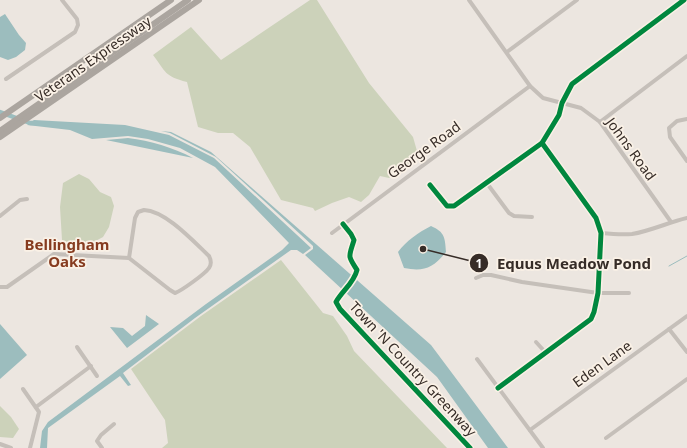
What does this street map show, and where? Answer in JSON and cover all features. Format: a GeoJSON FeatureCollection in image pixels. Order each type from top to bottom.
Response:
{"type":"FeatureCollection","features":[{"type":"Feature","properties":{"kind":"highway","name":"Veterans Expressway"},"geometry":{"type":"LineString","coordinates":[[0,118],[171,0]]}},
{"type":"Feature","properties":{"kind":"highway"},"geometry":{"type":"LineString","coordinates":[[1,130],[188,0]]}},
{"type":"Feature","properties":{"kind":"highway","name":"Veterans Expressway"},"geometry":{"type":"LineString","coordinates":[[0,137],[199,0]]}},
{"type":"Feature","properties":{"kind":"street"},"geometry":{"type":"LineString","coordinates":[[6,78],[75,32],[78,25],[77,19],[62,0]]}},
{"type":"Feature","properties":{"kind":"street"},"geometry":{"type":"LineString","coordinates":[[507,52],[577,0]]}},
{"type":"Feature","properties":{"kind":"street"},"geometry":{"type":"LineString","coordinates":[[430,185],[447,206],[454,206],[542,143],[559,115],[562,104],[572,84],[684,0]]}},
{"type":"Feature","properties":{"kind":"street","name":"Johns Road"},"geometry":{"type":"LineString","coordinates":[[471,1],[530,86],[543,98],[581,108],[600,122],[671,222]]}},
{"type":"Feature","properties":{"kind":"street"},"geometry":{"type":"LineString","coordinates":[[600,122],[687,56]]}},
{"type":"Feature","properties":{"kind":"street","name":"George Road"},"geometry":{"type":"LineString","coordinates":[[332,233],[530,86]]}},
{"type":"Feature","properties":{"kind":"street"},"geometry":{"type":"LineString","coordinates":[[687,118],[677,121],[669,128],[670,137],[687,161]]}},
{"type":"Feature","properties":{"kind":"street"},"geometry":{"type":"LineString","coordinates":[[498,388],[591,319],[598,293],[601,234],[596,218],[542,143]]}},
{"type":"Feature","properties":{"kind":"street"},"geometry":{"type":"LineString","coordinates":[[486,182],[509,212],[514,216],[532,217]]}},
{"type":"Feature","properties":{"kind":"street"},"geometry":{"type":"LineString","coordinates":[[0,216],[20,200],[27,198]]}},
{"type":"Feature","properties":{"kind":"street"},"geometry":{"type":"LineString","coordinates":[[0,287],[7,287],[54,254],[129,258],[174,293],[181,291],[209,268],[212,262],[209,256],[169,220],[150,210],[138,212],[135,218],[129,258]]}},
{"type":"Feature","properties":{"kind":"street"},"geometry":{"type":"LineString","coordinates":[[601,234],[632,234],[687,218]]}},
{"type":"Feature","properties":{"kind":"street"},"geometry":{"type":"LineString","coordinates":[[476,278],[484,275],[491,275],[522,282],[598,293],[629,293]]}},
{"type":"Feature","properties":{"kind":"street","name":"Eden Lane"},"geometry":{"type":"LineString","coordinates":[[530,430],[687,316]]}},
{"type":"Feature","properties":{"kind":"street"},"geometry":{"type":"LineString","coordinates":[[669,329],[687,352]]}},
{"type":"Feature","properties":{"kind":"street"},"geometry":{"type":"LineString","coordinates":[[536,342],[546,353]]}},
{"type":"Feature","properties":{"kind":"street"},"geometry":{"type":"LineString","coordinates":[[77,347],[97,376]]}},
{"type":"Feature","properties":{"kind":"street"},"geometry":{"type":"LineString","coordinates":[[477,359],[543,448]]}},
{"type":"Feature","properties":{"kind":"street"},"geometry":{"type":"LineString","coordinates":[[36,406],[91,366]]}},
{"type":"Feature","properties":{"kind":"street"},"geometry":{"type":"LineString","coordinates":[[606,438],[687,379]]}},
{"type":"Feature","properties":{"kind":"street"},"geometry":{"type":"LineString","coordinates":[[23,389],[39,412],[30,448]]}},
{"type":"Feature","properties":{"kind":"street"},"geometry":{"type":"LineString","coordinates":[[102,448],[97,441],[100,435],[114,424]]}},
{"type":"Feature","properties":{"kind":"street"},"geometry":{"type":"LineString","coordinates":[[0,444],[11,448]]}},
{"type":"Feature","properties":{"kind":"green space"},"geometry":{"type":"Polygon","coordinates":[[[310,0],[317,0],[369,83],[413,137],[417,151],[410,165],[389,178],[380,176],[369,195],[361,202],[349,197],[315,211],[313,208],[281,200],[250,147],[233,133],[218,133],[198,127],[187,82],[174,78],[166,73],[153,55],[191,27],[221,60],[310,0]]]}},
{"type":"Feature","properties":{"kind":"green space"},"geometry":{"type":"Polygon","coordinates":[[[79,174],[89,179],[100,192],[111,197],[114,206],[109,227],[103,237],[90,244],[72,244],[62,240],[60,207],[63,183],[79,174]]]}},
{"type":"Feature","properties":{"kind":"green space"},"geometry":{"type":"Polygon","coordinates":[[[281,260],[323,313],[333,316],[347,336],[354,351],[447,448],[162,448],[168,443],[165,420],[131,369],[201,316],[281,260]]]}},
{"type":"Feature","properties":{"kind":"green space"},"geometry":{"type":"Polygon","coordinates":[[[0,406],[11,417],[19,429],[13,438],[0,437],[0,406]]]}},
{"type":"Feature","properties":{"kind":"water"},"geometry":{"type":"Polygon","coordinates":[[[5,14],[26,43],[25,50],[16,57],[8,60],[0,57],[0,17],[5,14]]]}},
{"type":"Feature","properties":{"kind":"water"},"geometry":{"type":"Polygon","coordinates":[[[34,120],[125,125],[169,135],[214,158],[311,248],[303,254],[297,250],[291,250],[195,318],[123,373],[131,385],[128,386],[120,376],[48,428],[47,448],[40,448],[42,431],[48,422],[206,304],[282,250],[289,243],[215,167],[180,148],[148,139],[128,136],[92,139],[70,130],[27,125],[34,120]]]}},
{"type":"Feature","properties":{"kind":"water"},"geometry":{"type":"Polygon","coordinates":[[[161,131],[171,132],[211,152],[431,345],[508,448],[488,448],[437,377],[305,255],[313,249],[313,246],[216,157],[170,133],[161,131]]]}},
{"type":"Feature","properties":{"kind":"water"},"geometry":{"type":"Polygon","coordinates":[[[128,138],[161,145],[193,158],[106,140],[128,138]]]}},
{"type":"Feature","properties":{"kind":"water"},"geometry":{"type":"Polygon","coordinates":[[[431,226],[442,233],[446,252],[437,262],[428,268],[404,268],[398,252],[413,237],[431,226]]]}},
{"type":"Feature","properties":{"kind":"water"},"geometry":{"type":"Polygon","coordinates":[[[146,315],[159,324],[127,348],[110,327],[123,328],[132,336],[145,326],[146,315]]]}},
{"type":"Feature","properties":{"kind":"water"},"geometry":{"type":"Polygon","coordinates":[[[0,324],[27,355],[0,379],[0,324]]]}},
{"type":"Feature","properties":{"kind":"waterway"},"geometry":{"type":"LineString","coordinates":[[0,112],[30,123],[36,123]]}},
{"type":"Feature","properties":{"kind":"waterway"},"geometry":{"type":"LineString","coordinates":[[669,266],[687,256]]}},
{"type":"Feature","properties":{"kind":"cycle path"},"geometry":{"type":"LineString","coordinates":[[430,185],[447,206],[454,206],[542,143],[559,115],[562,103],[572,84],[684,0]]}},
{"type":"Feature","properties":{"kind":"cycle path"},"geometry":{"type":"LineString","coordinates":[[498,388],[591,319],[598,293],[601,233],[596,218],[542,143]]}},
{"type":"Feature","properties":{"kind":"cycle path","name":"Town 'N Country Greenway"},"geometry":{"type":"LineString","coordinates":[[343,224],[354,240],[350,258],[357,270],[351,283],[336,302],[340,309],[470,448]]}},
{"type":"Feature","properties":{"kind":"place","name":"Equus Meadow Pond"},"geometry":{"type":"Point","coordinates":[423,249]}},
{"type":"Feature","properties":{"kind":"district","name":"Bellingham Oaks"},"geometry":{"type":"Point","coordinates":[67,254]}}]}
